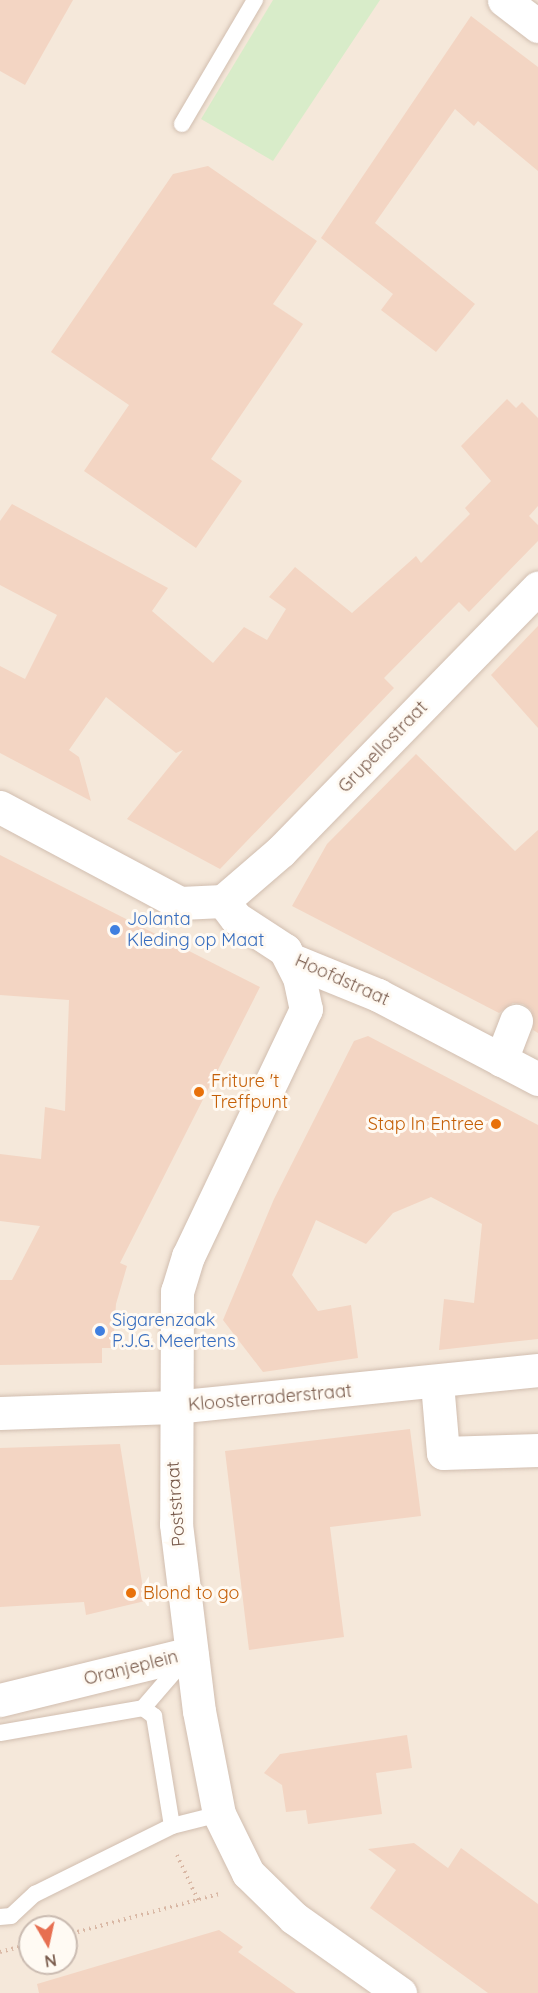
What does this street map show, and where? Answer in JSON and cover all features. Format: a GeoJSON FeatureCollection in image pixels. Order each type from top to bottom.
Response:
{"type":"FeatureCollection","features":[{"type":"Feature","properties":{"kind":"street"},"geometry":{"type":"LineString","coordinates":[[504,0],[538,26]]}},
{"type":"Feature","properties":{"kind":"street","name":"Grupellostraat"},"geometry":{"type":"LineString","coordinates":[[223,901],[281,851],[538,588]]}},
{"type":"Feature","properties":{"kind":"street"},"geometry":{"type":"LineString","coordinates":[[0,807],[180,903],[223,901]]}},
{"type":"Feature","properties":{"kind":"street","name":"Hoofdstraat"},"geometry":{"type":"LineString","coordinates":[[223,901],[236,918],[278,943],[292,960],[378,994],[538,1079]]}},
{"type":"Feature","properties":{"kind":"street","name":"Poststraat"},"geometry":{"type":"LineString","coordinates":[[292,960],[304,993],[303,1019],[181,1273],[174,1407],[176,1524],[191,1653],[219,1814],[231,1845],[256,1884],[294,1918],[400,1993]]}},
{"type":"Feature","properties":{"kind":"street"},"geometry":{"type":"LineString","coordinates":[[501,1060],[516,1021]]}},
{"type":"Feature","properties":{"kind":"street","name":"Kloosterraderstraat"},"geometry":{"type":"LineString","coordinates":[[0,1413],[174,1407],[436,1383],[538,1370]]}},
{"type":"Feature","properties":{"kind":"street"},"geometry":{"type":"LineString","coordinates":[[436,1383],[443,1453],[538,1450]]}},
{"type":"Feature","properties":{"kind":"street","name":"Oranjeplein"},"geometry":{"type":"LineString","coordinates":[[0,1700],[191,1653]]}},
{"type":"Feature","properties":{"kind":"lane"},"geometry":{"type":"LineString","coordinates":[[182,124],[255,0]]}},
{"type":"Feature","properties":{"kind":"lane","name":"Oranjeplein"},"geometry":{"type":"LineString","coordinates":[[143,1708],[191,1653]]}},
{"type":"Feature","properties":{"kind":"lane"},"geometry":{"type":"LineString","coordinates":[[0,1733],[143,1708],[154,1716],[172,1826]]}},
{"type":"Feature","properties":{"kind":"lane"},"geometry":{"type":"LineString","coordinates":[[0,1917],[11,1916],[35,1894],[172,1826],[219,1814]]}},
{"type":"Feature","properties":{"kind":"path"},"geometry":{"type":"LineString","coordinates":[[78,1932],[256,1884]]}},
{"type":"Feature","properties":{"kind":"path"},"geometry":{"type":"LineString","coordinates":[[0,1952],[18,1947]]}},
{"type":"Feature","properties":{"kind":"shaded area"},"geometry":{"type":"Polygon","coordinates":[[[0,0],[538,0],[538,1993],[0,1993],[0,0]]]}},
{"type":"Feature","properties":{"kind":"green space"},"geometry":{"type":"Polygon","coordinates":[[[273,0],[380,0],[273,161],[201,119],[273,0]]]}},
{"type":"Feature","properties":{"kind":"building"},"geometry":{"type":"Polygon","coordinates":[[[0,0],[73,0],[25,85],[0,71],[0,0]]]}},
{"type":"Feature","properties":{"kind":"building"},"geometry":{"type":"Polygon","coordinates":[[[471,16],[538,67],[538,171],[478,121],[474,126],[455,109],[375,223],[475,304],[436,352],[381,310],[393,294],[321,238],[471,16]]]}},
{"type":"Feature","properties":{"kind":"building"},"geometry":{"type":"Polygon","coordinates":[[[208,166],[317,241],[273,304],[303,324],[211,459],[242,481],[196,548],[84,471],[129,405],[51,352],[173,174],[208,166]]]}},
{"type":"Feature","properties":{"kind":"building"},"geometry":{"type":"Polygon","coordinates":[[[507,399],[516,408],[522,402],[538,418],[538,506],[529,516],[538,525],[538,541],[469,612],[459,602],[384,678],[394,688],[220,869],[127,819],[183,750],[176,753],[106,697],[69,750],[79,757],[91,801],[0,753],[0,666],[25,679],[57,615],[0,585],[0,521],[12,504],[168,588],[152,611],[213,663],[244,627],[267,640],[286,609],[269,597],[295,567],[352,613],[416,556],[421,563],[470,514],[465,508],[491,481],[461,446],[507,399]]]}},
{"type":"Feature","properties":{"kind":"building"},"geometry":{"type":"Polygon","coordinates":[[[538,626],[538,728],[491,675],[538,626]]]}},
{"type":"Feature","properties":{"kind":"building"},"geometry":{"type":"Polygon","coordinates":[[[416,754],[515,851],[538,830],[538,1033],[533,1030],[531,1010],[523,1004],[513,1003],[499,1013],[292,906],[327,844],[416,754]]]}},
{"type":"Feature","properties":{"kind":"building"},"geometry":{"type":"Polygon","coordinates":[[[0,855],[260,987],[120,1263],[127,1266],[116,1304],[113,1348],[102,1348],[102,1363],[0,1365],[0,1280],[12,1280],[40,1226],[0,1221],[0,1154],[41,1159],[45,1107],[65,1111],[69,1000],[0,995],[0,855]]]}},
{"type":"Feature","properties":{"kind":"building"},"geometry":{"type":"Polygon","coordinates":[[[368,1036],[538,1125],[538,1339],[439,1350],[444,1299],[474,1303],[482,1224],[431,1197],[393,1213],[366,1244],[316,1220],[292,1275],[318,1311],[351,1305],[358,1358],[263,1372],[223,1320],[274,1199],[354,1041],[368,1036]]]}},
{"type":"Feature","properties":{"kind":"building"},"geometry":{"type":"Polygon","coordinates":[[[410,1429],[421,1516],[330,1527],[344,1637],[249,1650],[225,1451],[410,1429]]]}},
{"type":"Feature","properties":{"kind":"building"},"geometry":{"type":"Polygon","coordinates":[[[120,1444],[145,1601],[86,1615],[84,1602],[0,1607],[0,1448],[120,1444]]]}},
{"type":"Feature","properties":{"kind":"building"},"geometry":{"type":"Polygon","coordinates":[[[407,1735],[412,1768],[376,1773],[382,1814],[308,1824],[306,1810],[286,1812],[282,1785],[264,1773],[280,1754],[407,1735]]]}},
{"type":"Feature","properties":{"kind":"building"},"geometry":{"type":"Polygon","coordinates":[[[414,1843],[448,1868],[461,1848],[538,1904],[538,1993],[488,1993],[370,1908],[396,1870],[368,1849],[414,1843]]]}},
{"type":"Feature","properties":{"kind":"building"},"geometry":{"type":"Polygon","coordinates":[[[219,1930],[243,1947],[238,1952],[296,1993],[39,1993],[37,1984],[67,1975],[78,1975],[78,1972],[219,1930]]]}},
{"type":"Feature","properties":{"kind":"place","name":"Jolanta Kleding op Maat"},"geometry":{"type":"Point","coordinates":[115,930]}},
{"type":"Feature","properties":{"kind":"place","name":"Friture 't Treffpunt"},"geometry":{"type":"Point","coordinates":[199,1092]}},
{"type":"Feature","properties":{"kind":"place","name":"Stap In Entree"},"geometry":{"type":"Point","coordinates":[496,1124]}},
{"type":"Feature","properties":{"kind":"place","name":"Sigarenzaak P.J.G. Meertens"},"geometry":{"type":"Point","coordinates":[100,1331]}},
{"type":"Feature","properties":{"kind":"place","name":"Blond to go"},"geometry":{"type":"Point","coordinates":[131,1593]}}]}
